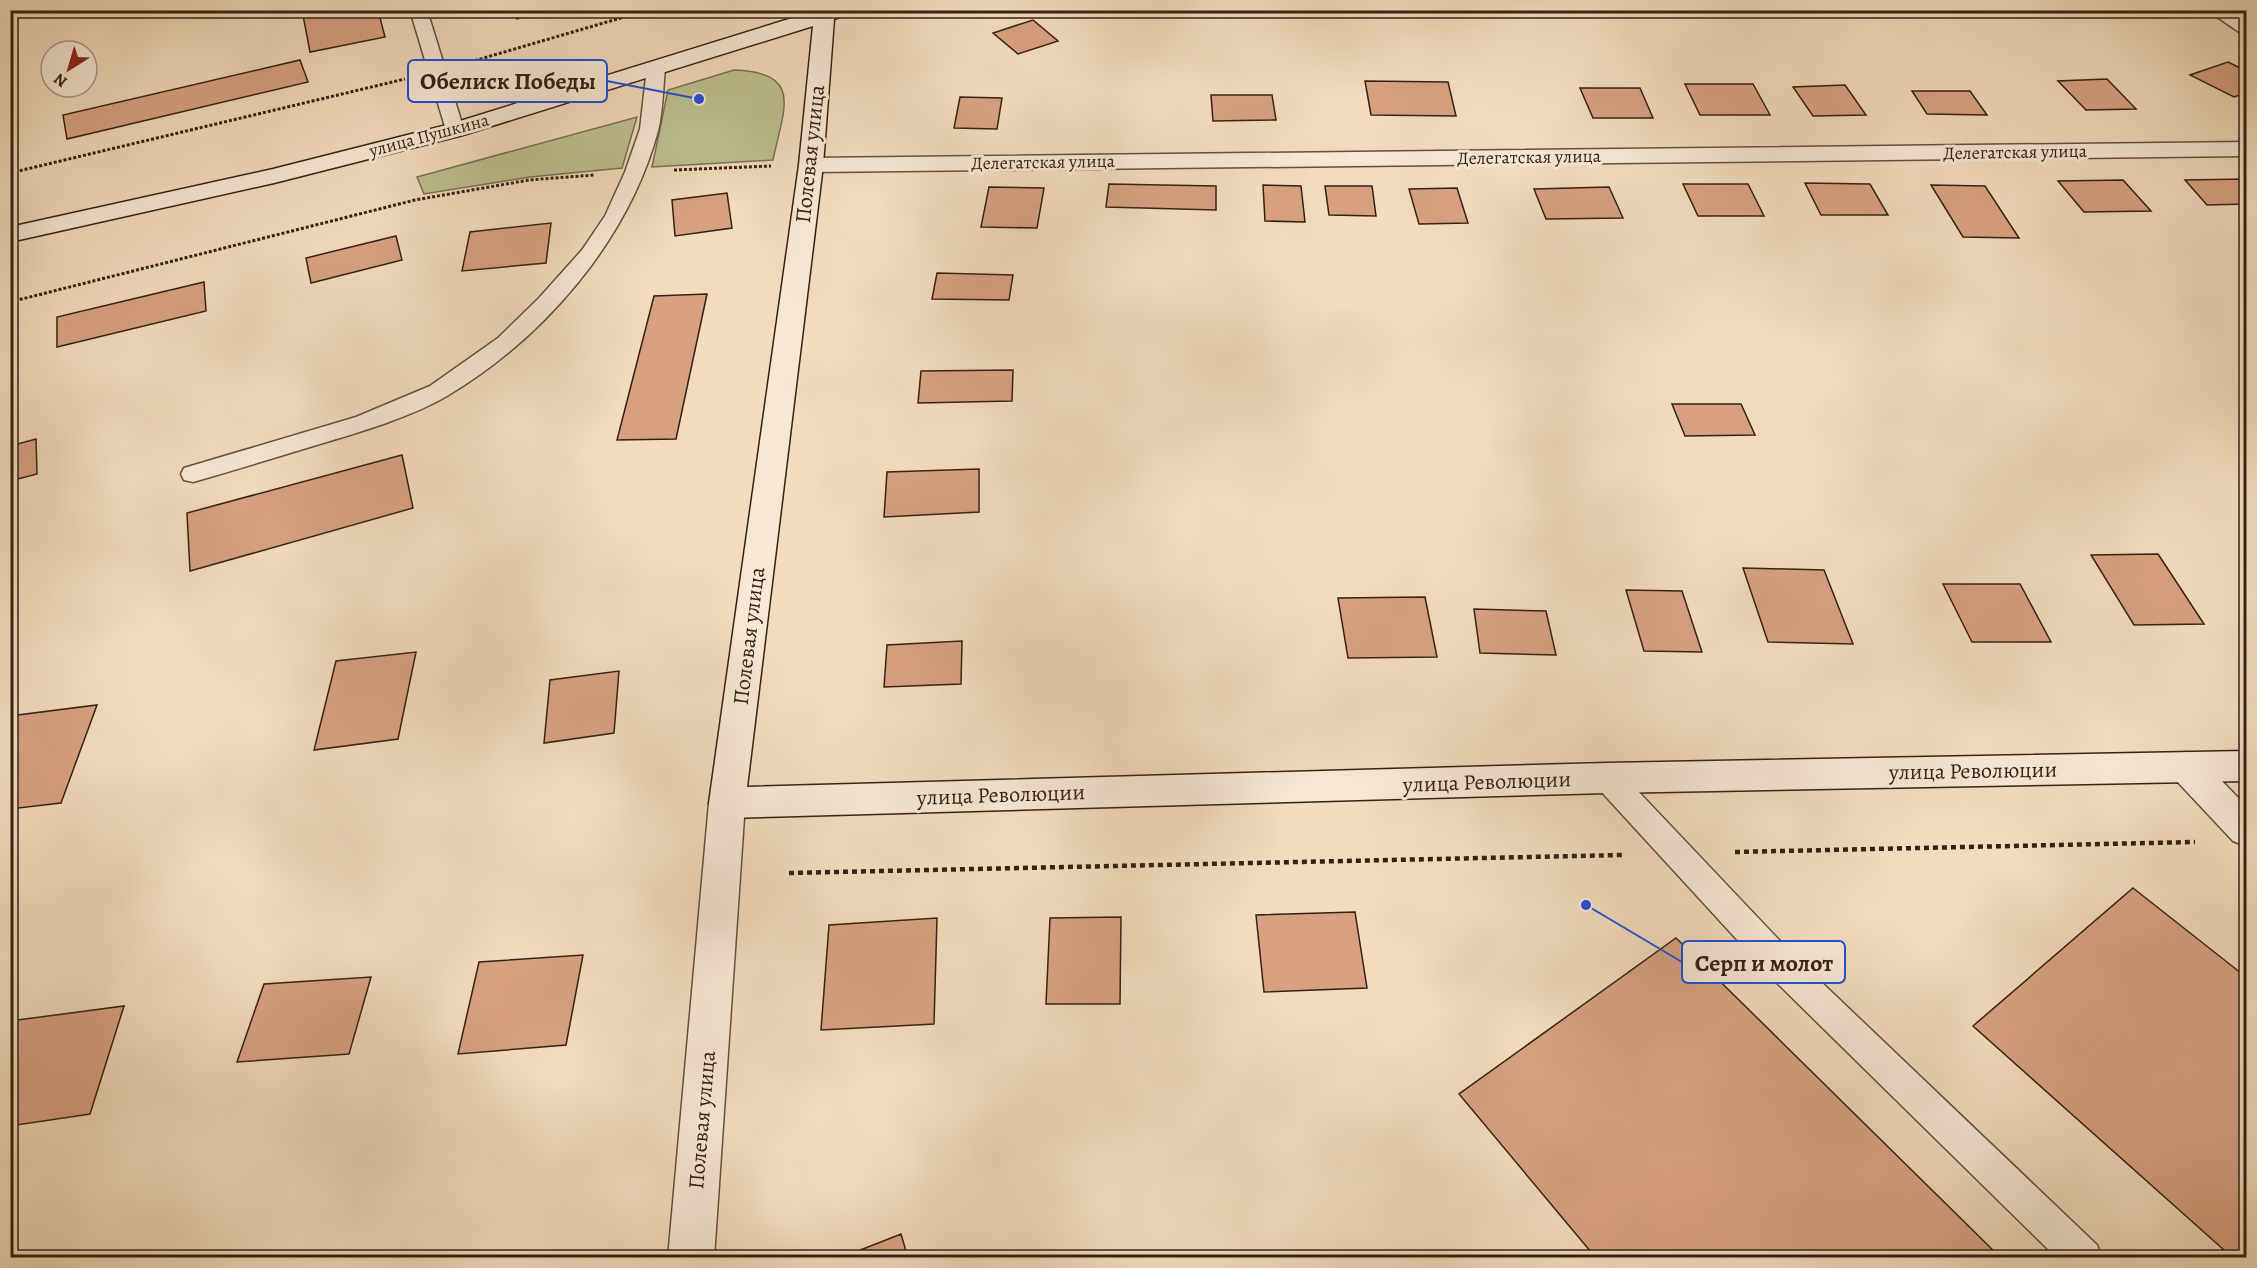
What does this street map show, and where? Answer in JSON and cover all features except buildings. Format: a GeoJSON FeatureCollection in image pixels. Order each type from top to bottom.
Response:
{"type":"FeatureCollection","features":[{"type":"Feature","properties":{"kind":"main road"},"geometry":{"type":"LineString","coordinates":[[2217,10],[2247,28]]}},
{"type":"Feature","properties":{"kind":"main road","name":"улица Пушкина"},"geometry":{"type":"LineString","coordinates":[[10,235],[274,176],[455,130],[832,13]]}},
{"type":"Feature","properties":{"kind":"main road","name":"Полевая улица"},"geometry":{"type":"LineString","coordinates":[[691,1257],[727,803],[832,13]]}},
{"type":"Feature","properties":{"kind":"main road","name":"Делегатская улица"},"geometry":{"type":"LineString","coordinates":[[811,165],[2247,149]]}},
{"type":"Feature","properties":{"kind":"main road","name":"улица Революции"},"geometry":{"type":"LineString","coordinates":[[727,803],[1607,778],[2247,766]]}},
{"type":"Feature","properties":{"kind":"main road"},"geometry":{"type":"LineString","coordinates":[[2187,767],[2247,831]]}},
{"type":"Feature","properties":{"kind":"lane"},"geometry":{"type":"LineString","coordinates":[[418,10],[455,130]]}},
{"type":"Feature","properties":{"kind":"lane"},"geometry":{"type":"LineString","coordinates":[[193,474],[364,423],[438,391],[506,343],[547,303],[590,254],[615,216],[635,172],[649,129],[656,68]]}},
{"type":"Feature","properties":{"kind":"lane"},"geometry":{"type":"LineString","coordinates":[[1607,778],[1785,969],[2084,1257]]}},
{"type":"Feature","properties":{"kind":"path"},"geometry":{"type":"LineString","coordinates":[[10,174],[437,72],[648,10]]}},
{"type":"Feature","properties":{"kind":"path"},"geometry":{"type":"LineString","coordinates":[[10,302],[416,200],[529,180],[635,172],[811,165]]}},
{"type":"Feature","properties":{"kind":"path"},"geometry":{"type":"LineString","coordinates":[[1733,852],[2199,842]]}},
{"type":"Feature","properties":{"kind":"path"},"geometry":{"type":"LineString","coordinates":[[789,873],[1625,855]]}},
{"type":"Feature","properties":{"kind":"green space"},"geometry":{"type":"Polygon","coordinates":[[[734,70],[756,72],[771,78],[780,86],[784,97],[784,110],[773,160],[652,167],[668,90],[734,70]]]}},
{"type":"Feature","properties":{"kind":"green space"},"geometry":{"type":"Polygon","coordinates":[[[637,117],[622,168],[530,177],[424,194],[417,177],[637,117]]]}},
{"type":"Feature","properties":{"kind":"place","name":"Обелиск Победы"},"geometry":{"type":"Point","coordinates":[699,99]}},
{"type":"Feature","properties":{"kind":"place","name":"Серп и молот"},"geometry":{"type":"Point","coordinates":[1586,905]}}]}
